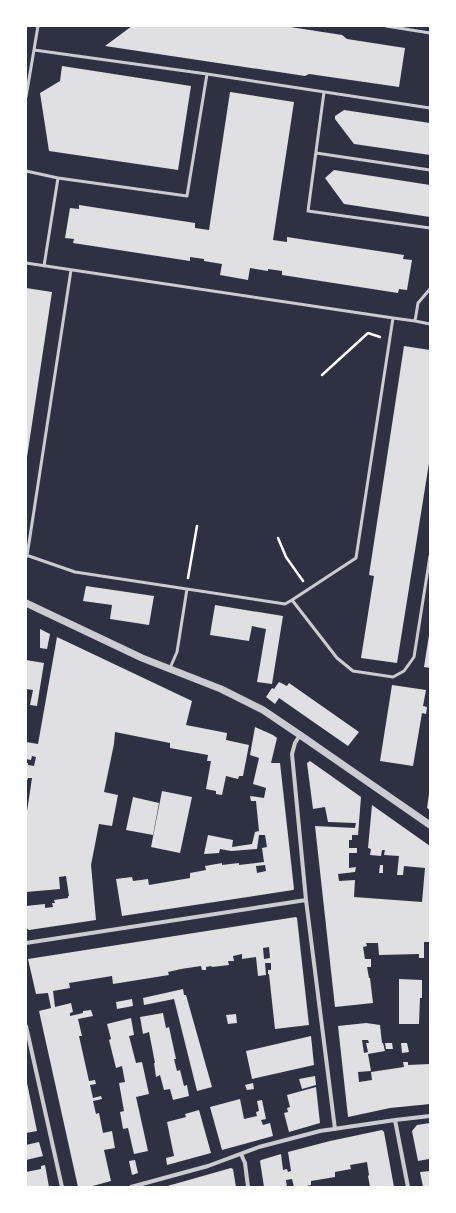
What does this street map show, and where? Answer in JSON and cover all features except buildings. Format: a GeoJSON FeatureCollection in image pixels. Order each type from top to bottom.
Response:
{"type":"FeatureCollection","features":[{"type":"Feature","properties":{"kind":"street"},"geometry":{"type":"LineString","coordinates":[[26,603],[134,654],[221,689],[263,710],[430,825]]}},
{"type":"Feature","properties":{"kind":"street"},"geometry":{"type":"LineString","coordinates":[[300,735],[295,743],[292,754],[306,900],[335,1129]]}},
{"type":"Feature","properties":{"kind":"street"},"geometry":{"type":"LineString","coordinates":[[26,943],[306,900]]}},
{"type":"Feature","properties":{"kind":"street"},"geometry":{"type":"LineString","coordinates":[[26,1026],[62,1187]]}},
{"type":"Feature","properties":{"kind":"street"},"geometry":{"type":"LineString","coordinates":[[131,1187],[208,1166],[259,1147],[320,1131],[430,1116]]}},
{"type":"Feature","properties":{"kind":"street"},"geometry":{"type":"LineString","coordinates":[[395,1120],[408,1187]]}},
{"type":"Feature","properties":{"kind":"street"},"geometry":{"type":"LineString","coordinates":[[242,1154],[245,1163],[248,1187]]}},
{"type":"Feature","properties":{"kind":"lane"},"geometry":{"type":"LineString","coordinates":[[26,97],[38,26]]}},
{"type":"Feature","properties":{"kind":"lane"},"geometry":{"type":"LineString","coordinates":[[386,26],[430,33]]}},
{"type":"Feature","properties":{"kind":"lane"},"geometry":{"type":"LineString","coordinates":[[34,50],[207,74],[430,108]]}},
{"type":"Feature","properties":{"kind":"lane"},"geometry":{"type":"LineString","coordinates":[[26,171],[58,178],[187,196],[207,74]]}},
{"type":"Feature","properties":{"kind":"lane"},"geometry":{"type":"LineString","coordinates":[[324,92],[308,211],[430,228]]}},
{"type":"Feature","properties":{"kind":"lane"},"geometry":{"type":"LineString","coordinates":[[316,152],[430,170]]}},
{"type":"Feature","properties":{"kind":"lane"},"geometry":{"type":"LineString","coordinates":[[44,266],[58,178]]}},
{"type":"Feature","properties":{"kind":"lane"},"geometry":{"type":"LineString","coordinates":[[26,263],[430,324]]}},
{"type":"Feature","properties":{"kind":"lane"},"geometry":{"type":"LineString","coordinates":[[71,270],[26,556],[75,572],[285,604],[356,558],[393,318]]}},
{"type":"Feature","properties":{"kind":"lane"},"geometry":{"type":"LineString","coordinates":[[415,321],[418,303],[430,289]]}},
{"type":"Feature","properties":{"kind":"lane"},"geometry":{"type":"LineString","coordinates":[[292,600],[337,658],[353,671],[393,676],[404,671],[414,657],[430,556]]}},
{"type":"Feature","properties":{"kind":"lane"},"geometry":{"type":"LineString","coordinates":[[170,668],[177,652],[187,589]]}},
{"type":"Feature","properties":{"kind":"path"},"geometry":{"type":"LineString","coordinates":[[322,375],[368,333],[390,340]]}},
{"type":"Feature","properties":{"kind":"path"},"geometry":{"type":"LineString","coordinates":[[187,589],[197,526]]}},
{"type":"Feature","properties":{"kind":"path"},"geometry":{"type":"LineString","coordinates":[[278,538],[286,557],[308,589]]}}]}
